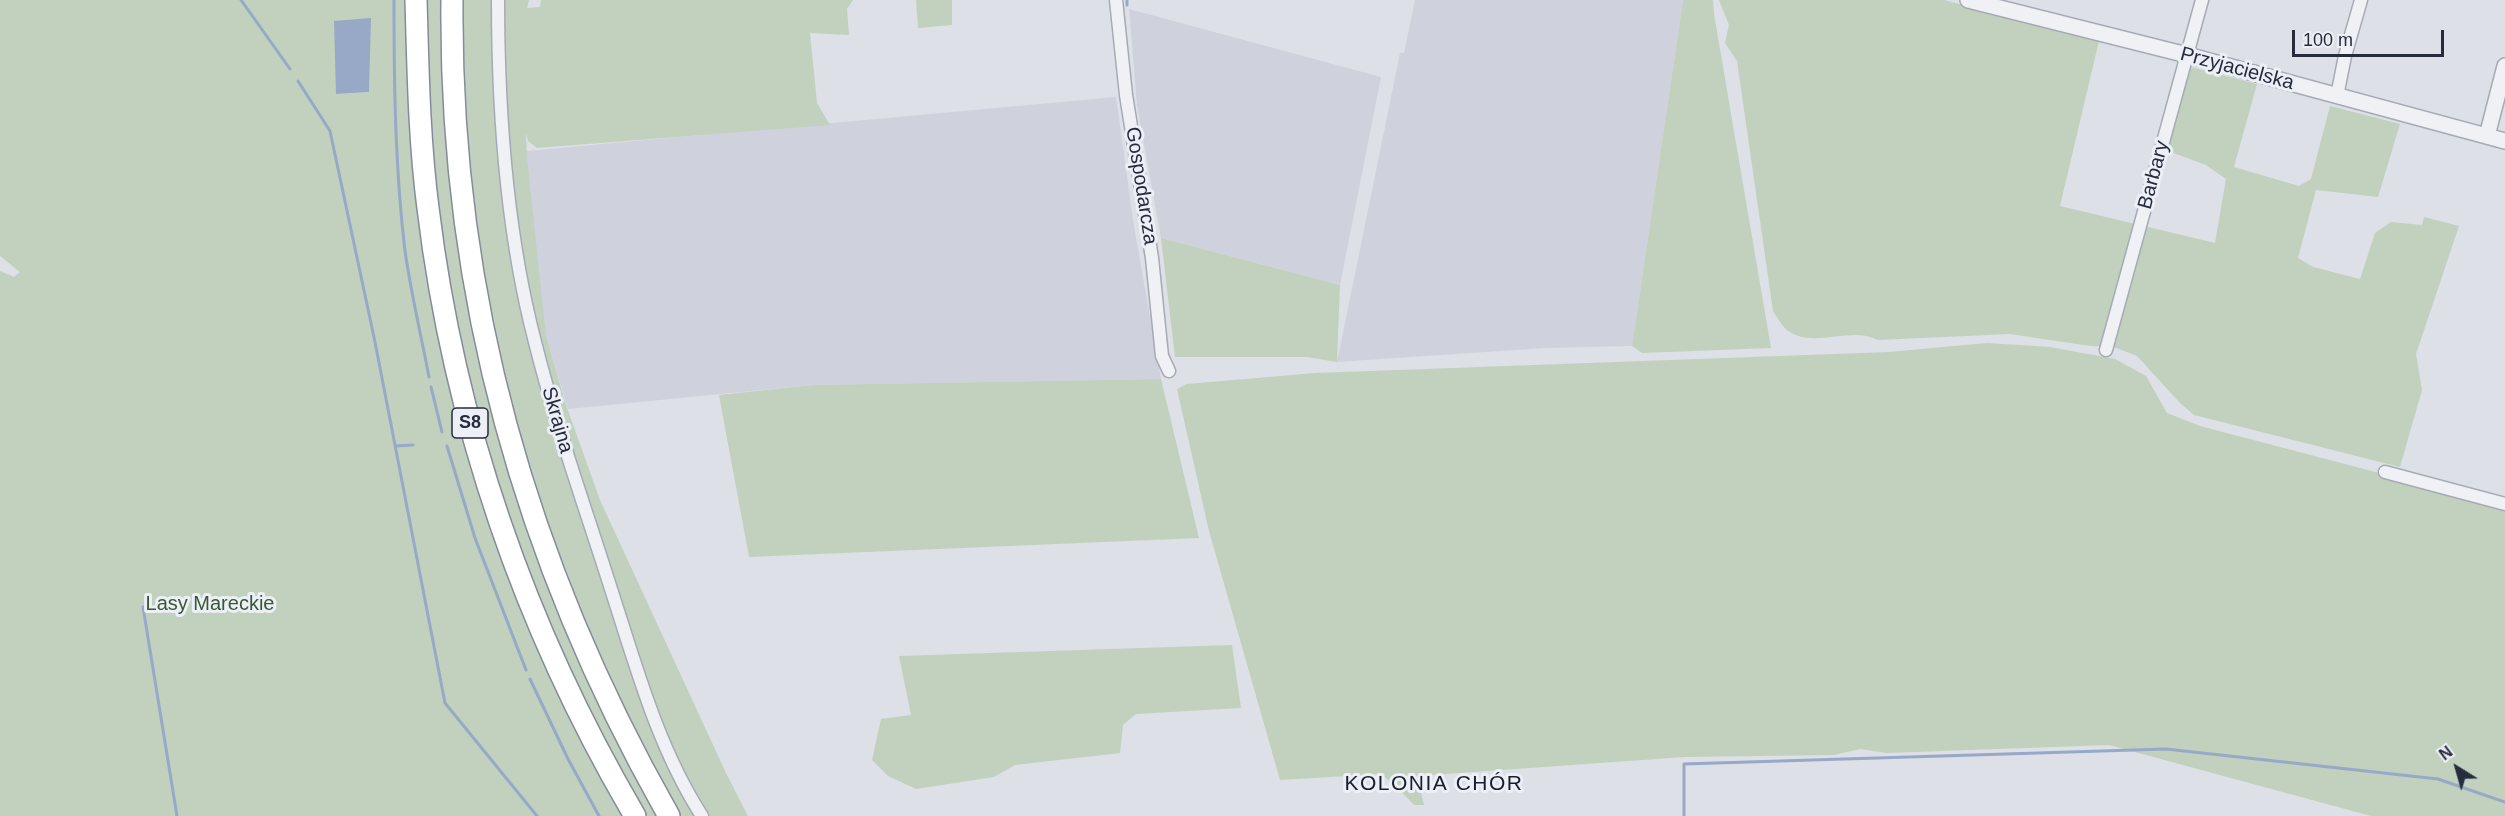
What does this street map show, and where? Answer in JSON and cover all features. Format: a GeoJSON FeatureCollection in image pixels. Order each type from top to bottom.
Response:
{"type":"FeatureCollection","features":[{"type":"Feature","properties":{"kind":"highway","name":"S8"},"geometry":{"type":"LineString","coordinates":[[416,0],[420,120],[428,207],[441,296],[457,376],[496,513],[533,610],[583,721],[635,816]]}},
{"type":"Feature","properties":{"kind":"highway","name":"S8"},"geometry":{"type":"LineString","coordinates":[[452,0],[455,119],[464,213],[476,294],[491,369],[513,456],[543,547],[579,638],[623,734],[665,810]]}},
{"type":"Feature","properties":{"kind":"street","name":"Gospodarcza"},"geometry":{"type":"LineString","coordinates":[[1116,0],[1126,95],[1152,258],[1162,356],[1169,371]]}},
{"type":"Feature","properties":{"kind":"street","name":"Przyjacielska"},"geometry":{"type":"LineString","coordinates":[[1968,0],[2505,141]]}},
{"type":"Feature","properties":{"kind":"street","name":"Barbary"},"geometry":{"type":"LineString","coordinates":[[2106,350],[2202,0]]}},
{"type":"Feature","properties":{"kind":"street"},"geometry":{"type":"LineString","coordinates":[[2337,96],[2345,56],[2361,0]]}},
{"type":"Feature","properties":{"kind":"street","name":"Skrajna"},"geometry":{"type":"LineString","coordinates":[[498,2],[498,51],[504,157],[510,209],[535,341],[567,454],[657,727],[686,789],[702,816]]}},
{"type":"Feature","properties":{"kind":"street"},"geometry":{"type":"LineString","coordinates":[[2487,136],[2505,66]]}},
{"type":"Feature","properties":{"kind":"street"},"geometry":{"type":"LineString","coordinates":[[2385,472],[2505,504]]}},
{"type":"Feature","properties":{"kind":"shaded area"},"geometry":{"type":"Polygon","coordinates":[[[1415,0],[1683,0],[1632,346],[1546,348],[1337,362],[1400,53],[1404,53],[1415,0]]]}},
{"type":"Feature","properties":{"kind":"shaded area"},"geometry":{"type":"Polygon","coordinates":[[[1129,9],[1381,77],[1340,285],[1161,238],[1137,105],[1129,9]]]}},
{"type":"Feature","properties":{"kind":"shaded area"},"geometry":{"type":"Polygon","coordinates":[[[1116,97],[1134,226],[1161,379],[813,385],[568,409],[546,335],[526,238],[526,151],[1116,97]]]}},
{"type":"Feature","properties":{"kind":"green space","name":"Lasy Mareckie"},"geometry":{"type":"Polygon","coordinates":[[[0,0],[529,0],[527,8],[540,7],[541,0],[853,0],[847,9],[849,35],[810,33],[817,103],[830,125],[537,148],[528,141],[526,133],[546,335],[566,405],[600,500],[748,816],[0,816],[0,271],[14,277],[20,272],[0,256],[0,0]],[[370,18],[337,94],[369,92],[370,18]]]}},
{"type":"Feature","properties":{"kind":"green space"},"geometry":{"type":"Polygon","coordinates":[[[916,0],[952,0],[952,25],[918,28],[916,0]]]}},
{"type":"Feature","properties":{"kind":"green space"},"geometry":{"type":"Polygon","coordinates":[[[1683,0],[1713,0],[1771,348],[1642,353],[1632,346],[1683,0]]]}},
{"type":"Feature","properties":{"kind":"green space"},"geometry":{"type":"Polygon","coordinates":[[[1719,0],[1944,0],[2099,41],[2060,206],[2215,243],[2226,179],[2206,165],[2168,151],[2187,66],[2257,84],[2234,167],[2299,186],[2311,179],[2330,106],[2400,124],[2378,197],[2316,190],[2298,258],[2313,267],[2360,279],[2375,233],[2391,222],[2422,225],[2424,217],[2459,226],[2416,354],[2422,390],[2400,467],[2194,415],[2137,356],[2114,347],[2090,346],[2010,334],[1878,340],[1856,335],[1808,338],[1797,336],[1787,330],[1773,311],[1737,61],[1725,43],[1729,25],[1719,0]]]}},
{"type":"Feature","properties":{"kind":"green space"},"geometry":{"type":"Polygon","coordinates":[[[1161,238],[1340,285],[1337,362],[1307,357],[1175,357],[1161,238]]]}},
{"type":"Feature","properties":{"kind":"green space"},"geometry":{"type":"Polygon","coordinates":[[[1987,343],[2050,347],[2115,359],[2146,376],[2167,413],[2200,426],[2505,506],[2505,816],[2371,816],[2109,745],[1887,753],[1860,749],[1834,755],[1685,757],[1431,775],[1421,793],[1424,805],[1414,805],[1381,774],[1280,780],[1209,531],[1177,389],[1187,384],[1315,373],[1889,352],[1987,343]]]}},
{"type":"Feature","properties":{"kind":"green space"},"geometry":{"type":"Polygon","coordinates":[[[1161,379],[1199,538],[749,557],[719,395],[813,385],[1161,379]]]}},
{"type":"Feature","properties":{"kind":"green space"},"geometry":{"type":"Polygon","coordinates":[[[1232,645],[1241,708],[1136,714],[1123,725],[1120,753],[1015,765],[994,777],[916,789],[888,776],[872,760],[881,719],[911,715],[899,656],[1232,645]]]}},
{"type":"Feature","properties":{"kind":"water"},"geometry":{"type":"Polygon","coordinates":[[[371,18],[369,92],[336,94],[334,21],[371,18]]]}},
{"type":"Feature","properties":{"kind":"waterway"},"geometry":{"type":"LineString","coordinates":[[241,0],[290,69]]}},
{"type":"Feature","properties":{"kind":"waterway"},"geometry":{"type":"LineString","coordinates":[[394,0],[399,189],[405,251],[429,377]]}},
{"type":"Feature","properties":{"kind":"waterway"},"geometry":{"type":"LineString","coordinates":[[1127,0],[1127,5]]}},
{"type":"Feature","properties":{"kind":"waterway"},"geometry":{"type":"LineString","coordinates":[[298,81],[330,131],[375,342],[445,703],[537,816]]}},
{"type":"Feature","properties":{"kind":"waterway"},"geometry":{"type":"LineString","coordinates":[[431,387],[442,432]]}},
{"type":"Feature","properties":{"kind":"waterway"},"geometry":{"type":"LineString","coordinates":[[395,446],[413,445]]}},
{"type":"Feature","properties":{"kind":"waterway"},"geometry":{"type":"LineString","coordinates":[[447,446],[475,538],[526,670]]}},
{"type":"Feature","properties":{"kind":"waterway"},"geometry":{"type":"LineString","coordinates":[[143,607],[177,816]]}},
{"type":"Feature","properties":{"kind":"waterway"},"geometry":{"type":"LineString","coordinates":[[530,679],[568,759],[599,816]]}},
{"type":"Feature","properties":{"kind":"waterway"},"geometry":{"type":"LineString","coordinates":[[1684,816],[1684,764],[2166,749],[2438,779],[2505,802]]}},
{"type":"Feature","properties":{"kind":"district","name":"KOLONIA CHÓR"},"geometry":{"type":"Point","coordinates":[1434,784]}}]}
